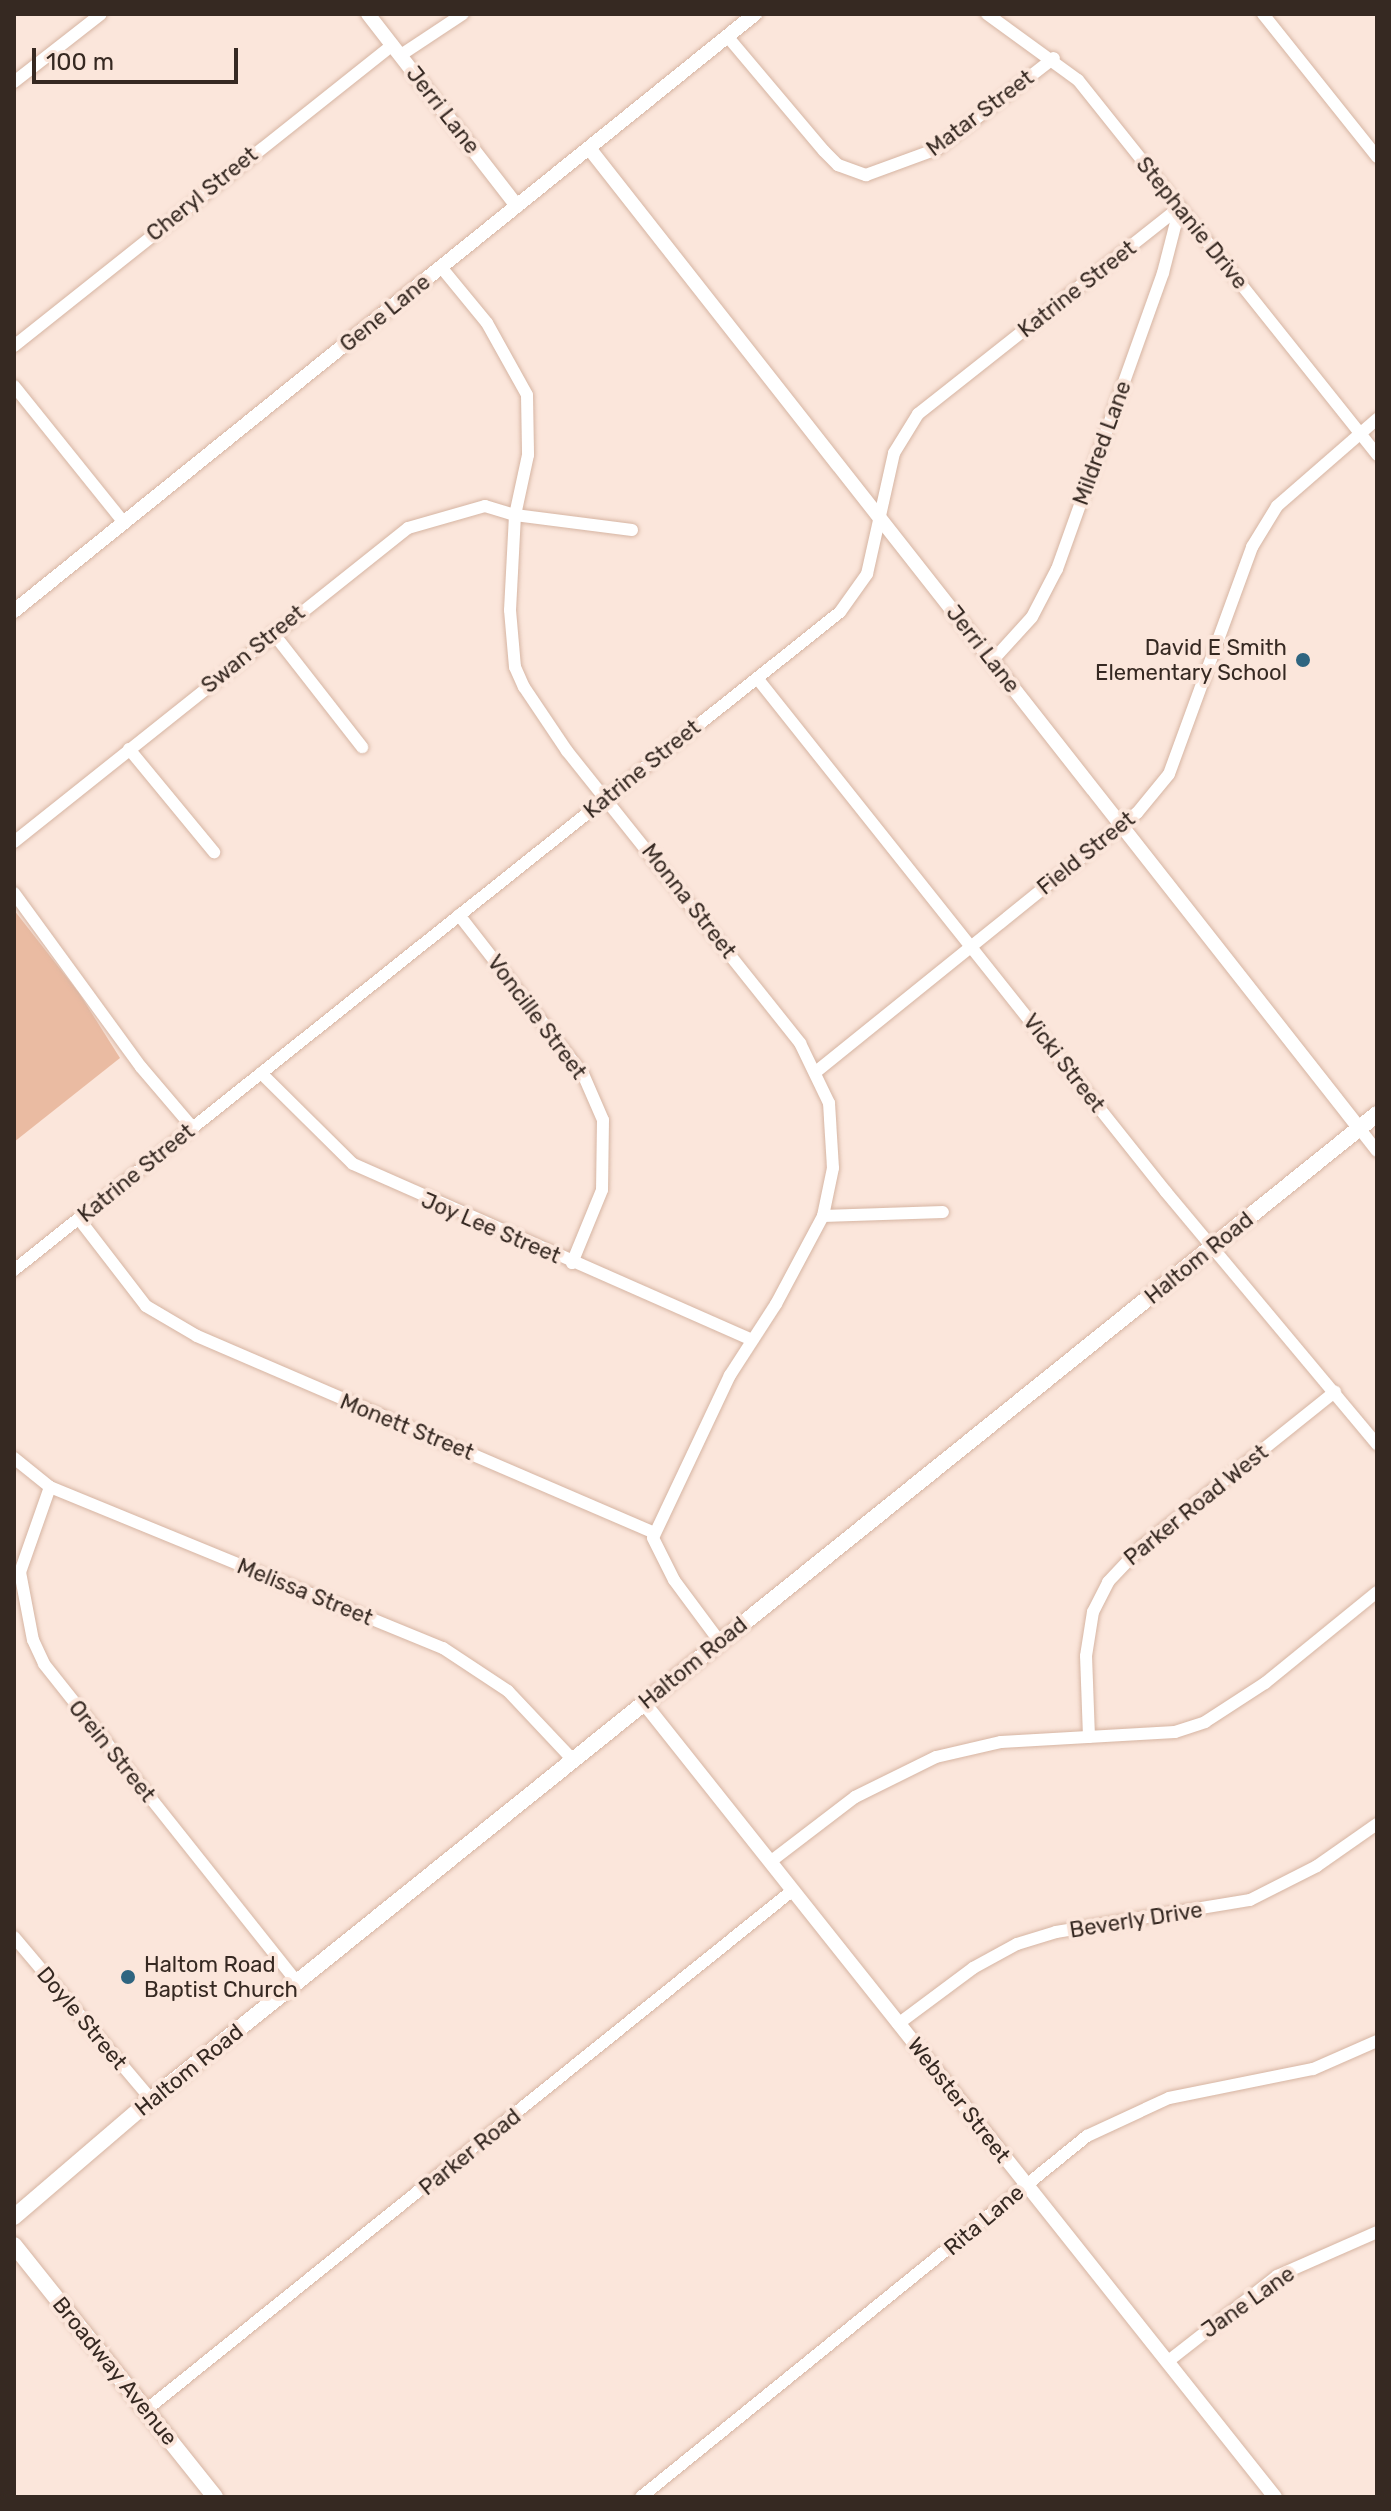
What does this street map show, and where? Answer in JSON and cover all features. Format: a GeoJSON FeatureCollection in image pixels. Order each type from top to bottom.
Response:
{"type":"FeatureCollection","features":[{"type":"Feature","properties":{"kind":"main road","name":"Haltom Road"},"geometry":{"type":"LineString","coordinates":[[14,2217],[151,2099],[1377,1114]]}},
{"type":"Feature","properties":{"kind":"main road","name":"Broadway Avenue"},"geometry":{"type":"LineString","coordinates":[[14,2245],[215,2497]]}},
{"type":"Feature","properties":{"kind":"street"},"geometry":{"type":"LineString","coordinates":[[14,82],[101,14]]}},
{"type":"Feature","properties":{"kind":"street","name":"Jerri Lane"},"geometry":{"type":"LineString","coordinates":[[368,14],[517,206]]}},
{"type":"Feature","properties":{"kind":"street","name":"Cheryl Street"},"geometry":{"type":"LineString","coordinates":[[14,346],[397,50],[463,14]]}},
{"type":"Feature","properties":{"kind":"street","name":"Gene Lane"},"geometry":{"type":"LineString","coordinates":[[14,611],[755,14]]}},
{"type":"Feature","properties":{"kind":"street","name":"Stephanie Drive"},"geometry":{"type":"LineString","coordinates":[[987,14],[1054,58],[1078,80],[1377,455]]}},
{"type":"Feature","properties":{"kind":"street"},"geometry":{"type":"LineString","coordinates":[[1263,14],[1377,157]]}},
{"type":"Feature","properties":{"kind":"street","name":"Matar Street"},"geometry":{"type":"LineString","coordinates":[[727,36],[824,151],[838,165],[866,175],[937,149],[1054,58]]}},
{"type":"Feature","properties":{"kind":"street","name":"Jerri Lane"},"geometry":{"type":"LineString","coordinates":[[589,148],[1377,1151]]}},
{"type":"Feature","properties":{"kind":"street","name":"Katrine Street"},"geometry":{"type":"LineString","coordinates":[[14,1270],[852,600],[867,574],[883,522],[894,453],[918,414],[1180,207]]}},
{"type":"Feature","properties":{"kind":"street","name":"Mildred Lane"},"geometry":{"type":"LineString","coordinates":[[992,661],[1032,617],[1057,569],[1163,273],[1180,207]]}},
{"type":"Feature","properties":{"kind":"street","name":"Monna Street"},"geometry":{"type":"LineString","coordinates":[[441,267],[487,323],[527,395],[528,455],[515,515],[510,610],[515,667],[538,712],[817,1071],[833,1127],[833,1168],[823,1216],[776,1304],[750,1339],[654,1533]]}},
{"type":"Feature","properties":{"kind":"street"},"geometry":{"type":"LineString","coordinates":[[14,386],[124,523]]}},
{"type":"Feature","properties":{"kind":"street","name":"Field Street"},"geometry":{"type":"LineString","coordinates":[[817,1071],[1122,825],[1169,774],[1252,547],[1271,516],[1299,483],[1377,419]]}},
{"type":"Feature","properties":{"kind":"street","name":"Swan Street"},"geometry":{"type":"LineString","coordinates":[[14,842],[408,528],[485,506],[515,515],[632,530]]}},
{"type":"Feature","properties":{"kind":"street"},"geometry":{"type":"LineString","coordinates":[[273,633],[362,747]]}},
{"type":"Feature","properties":{"kind":"street","name":"Vicki Street"},"geometry":{"type":"LineString","coordinates":[[757,678],[1212,1247],[1377,1444]]}},
{"type":"Feature","properties":{"kind":"street"},"geometry":{"type":"LineString","coordinates":[[129,749],[214,852]]}},
{"type":"Feature","properties":{"kind":"street"},"geometry":{"type":"LineString","coordinates":[[14,893],[141,1067],[193,1128]]}},
{"type":"Feature","properties":{"kind":"street","name":"Voncille Street"},"geometry":{"type":"LineString","coordinates":[[459,915],[583,1074],[603,1120],[607,1163],[602,1190],[572,1263]]}},
{"type":"Feature","properties":{"kind":"street","name":"Joy Lee Street"},"geometry":{"type":"LineString","coordinates":[[261,1073],[353,1164],[750,1339]]}},
{"type":"Feature","properties":{"kind":"street"},"geometry":{"type":"LineString","coordinates":[[823,1216],[943,1212]]}},
{"type":"Feature","properties":{"kind":"street","name":"Monett Street"},"geometry":{"type":"LineString","coordinates":[[79,1219],[146,1306],[197,1336],[654,1533]]}},
{"type":"Feature","properties":{"kind":"street","name":"Parker Road West"},"geometry":{"type":"LineString","coordinates":[[1089,1737],[1086,1656],[1093,1612],[1108,1582],[1140,1548],[1335,1392]]}},
{"type":"Feature","properties":{"kind":"street","name":"Melissa Street"},"geometry":{"type":"LineString","coordinates":[[14,1458],[50,1487],[443,1648],[508,1691],[573,1760]]}},
{"type":"Feature","properties":{"kind":"street","name":"Orein Street"},"geometry":{"type":"LineString","coordinates":[[50,1487],[20,1572],[33,1640],[44,1664],[297,1982]]}},
{"type":"Feature","properties":{"kind":"street"},"geometry":{"type":"LineString","coordinates":[[654,1533],[654,1547],[674,1580],[720,1642]]}},
{"type":"Feature","properties":{"kind":"street"},"geometry":{"type":"LineString","coordinates":[[770,1862],[855,1797],[936,1757],[1001,1742],[1175,1732],[1205,1722],[1236,1705],[1377,1592]]}},
{"type":"Feature","properties":{"kind":"street","name":"Webster Street"},"geometry":{"type":"LineString","coordinates":[[644,1703],[1275,2497]]}},
{"type":"Feature","properties":{"kind":"street","name":"Beverly Drive"},"geometry":{"type":"LineString","coordinates":[[898,2024],[973,1968],[1017,1944],[1056,1932],[1250,1900],[1288,1883],[1377,1824]]}},
{"type":"Feature","properties":{"kind":"street","name":"Parker Road"},"geometry":{"type":"LineString","coordinates":[[146,2410],[793,1890]]}},
{"type":"Feature","properties":{"kind":"street","name":"Doyle Street"},"geometry":{"type":"LineString","coordinates":[[14,1937],[151,2099]]}},
{"type":"Feature","properties":{"kind":"street","name":"Rita Lane"},"geometry":{"type":"LineString","coordinates":[[641,2497],[1087,2136],[1148,2104],[1313,2069],[1377,2041]]}},
{"type":"Feature","properties":{"kind":"street","name":"Jane Lane"},"geometry":{"type":"LineString","coordinates":[[1167,2362],[1277,2276],[1377,2232]]}},
{"type":"Feature","properties":{"kind":"shaded area"},"geometry":{"type":"Polygon","coordinates":[[[14,910],[79,993],[120,1058],[14,1142],[14,910]]]}},
{"type":"Feature","properties":{"kind":"place","name":"David E Smith Elementary School"},"geometry":{"type":"Point","coordinates":[1303,660]}},
{"type":"Feature","properties":{"kind":"place","name":"Haltom Road Baptist Church"},"geometry":{"type":"Point","coordinates":[128,1977]}}]}
